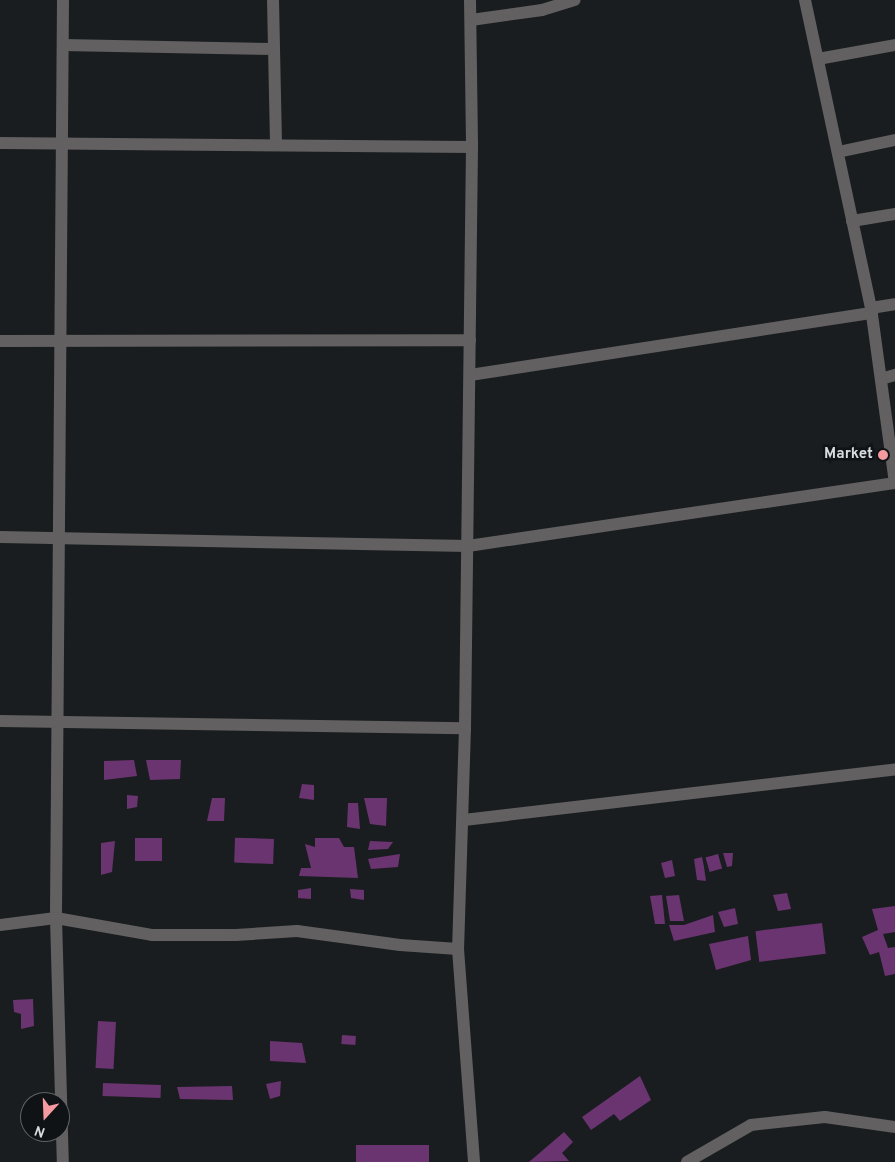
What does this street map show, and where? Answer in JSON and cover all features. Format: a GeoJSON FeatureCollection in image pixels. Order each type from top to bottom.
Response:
{"type":"FeatureCollection","features":[{"type":"Feature","properties":{"kind":"street"},"geometry":{"type":"LineString","coordinates":[[63,0],[56,918],[63,1162]]}},
{"type":"Feature","properties":{"kind":"street"},"geometry":{"type":"LineString","coordinates":[[274,0],[276,145]]}},
{"type":"Feature","properties":{"kind":"street"},"geometry":{"type":"LineString","coordinates":[[470,0],[472,147],[466,728],[458,949],[474,1162]]}},
{"type":"Feature","properties":{"kind":"street"},"geometry":{"type":"LineString","coordinates":[[470,20],[542,10],[575,0]]}},
{"type":"Feature","properties":{"kind":"street"},"geometry":{"type":"LineString","coordinates":[[0,537],[468,546],[895,482],[871,310],[805,0]]}},
{"type":"Feature","properties":{"kind":"street"},"geometry":{"type":"LineString","coordinates":[[63,45],[274,49]]}},
{"type":"Feature","properties":{"kind":"street"},"geometry":{"type":"LineString","coordinates":[[818,59],[895,46]]}},
{"type":"Feature","properties":{"kind":"street"},"geometry":{"type":"LineString","coordinates":[[838,152],[895,140]]}},
{"type":"Feature","properties":{"kind":"street"},"geometry":{"type":"LineString","coordinates":[[0,143],[472,147]]}},
{"type":"Feature","properties":{"kind":"street"},"geometry":{"type":"LineString","coordinates":[[852,221],[895,214]]}},
{"type":"Feature","properties":{"kind":"street"},"geometry":{"type":"LineString","coordinates":[[470,375],[871,310],[895,304]]}},
{"type":"Feature","properties":{"kind":"street"},"geometry":{"type":"LineString","coordinates":[[0,341],[61,343],[470,340]]}},
{"type":"Feature","properties":{"kind":"street"},"geometry":{"type":"LineString","coordinates":[[881,379],[895,374]]}},
{"type":"Feature","properties":{"kind":"street"},"geometry":{"type":"LineString","coordinates":[[0,721],[466,728]]}},
{"type":"Feature","properties":{"kind":"street"},"geometry":{"type":"LineString","coordinates":[[464,820],[895,769]]}},
{"type":"Feature","properties":{"kind":"street"},"geometry":{"type":"LineString","coordinates":[[0,925],[56,918],[152,935],[236,936],[297,931],[400,945],[458,949]]}},
{"type":"Feature","properties":{"kind":"street"},"geometry":{"type":"LineString","coordinates":[[687,1162],[751,1125],[824,1117],[895,1127]]}},
{"type":"Feature","properties":{"kind":"building"},"geometry":{"type":"Polygon","coordinates":[[[134,760],[137,776],[104,780],[104,761],[134,760]]]}},
{"type":"Feature","properties":{"kind":"building"},"geometry":{"type":"Polygon","coordinates":[[[146,760],[181,760],[180,779],[150,780],[146,760]]]}},
{"type":"Feature","properties":{"kind":"building"},"geometry":{"type":"Polygon","coordinates":[[[302,784],[314,785],[314,800],[299,798],[302,784]]]}},
{"type":"Feature","properties":{"kind":"building"},"geometry":{"type":"Polygon","coordinates":[[[127,795],[138,796],[137,807],[127,809],[127,795]]]}},
{"type":"Feature","properties":{"kind":"building"},"geometry":{"type":"Polygon","coordinates":[[[212,798],[225,798],[224,821],[207,821],[212,798]]]}},
{"type":"Feature","properties":{"kind":"building"},"geometry":{"type":"Polygon","coordinates":[[[364,798],[387,798],[386,826],[370,824],[364,798]]]}},
{"type":"Feature","properties":{"kind":"building"},"geometry":{"type":"Polygon","coordinates":[[[348,803],[358,803],[360,829],[347,827],[348,803]]]}},
{"type":"Feature","properties":{"kind":"building"},"geometry":{"type":"Polygon","coordinates":[[[135,838],[162,838],[162,861],[135,861],[135,838]]]}},
{"type":"Feature","properties":{"kind":"building"},"geometry":{"type":"Polygon","coordinates":[[[235,838],[274,839],[273,864],[234,863],[235,838]]]}},
{"type":"Feature","properties":{"kind":"building"},"geometry":{"type":"Polygon","coordinates":[[[315,838],[339,838],[344,847],[354,847],[358,878],[299,876],[301,868],[311,868],[305,844],[315,847],[315,838]]]}},
{"type":"Feature","properties":{"kind":"building"},"geometry":{"type":"Polygon","coordinates":[[[115,841],[112,872],[101,875],[101,843],[115,841]]]}},
{"type":"Feature","properties":{"kind":"building"},"geometry":{"type":"Polygon","coordinates":[[[370,841],[393,842],[388,849],[368,850],[370,841]]]}},
{"type":"Feature","properties":{"kind":"building"},"geometry":{"type":"Polygon","coordinates":[[[723,853],[733,853],[732,866],[727,867],[723,853]]]}},
{"type":"Feature","properties":{"kind":"building"},"geometry":{"type":"Polygon","coordinates":[[[400,854],[398,867],[371,869],[368,859],[400,854]]]}},
{"type":"Feature","properties":{"kind":"building"},"geometry":{"type":"Polygon","coordinates":[[[718,854],[722,868],[710,872],[706,858],[718,854]]]}},
{"type":"Feature","properties":{"kind":"building"},"geometry":{"type":"Polygon","coordinates":[[[702,857],[706,881],[697,880],[694,859],[702,857]]]}},
{"type":"Feature","properties":{"kind":"building"},"geometry":{"type":"Polygon","coordinates":[[[672,860],[675,876],[665,878],[661,863],[672,860]]]}},
{"type":"Feature","properties":{"kind":"building"},"geometry":{"type":"Polygon","coordinates":[[[311,888],[311,899],[298,898],[298,890],[311,888]]]}},
{"type":"Feature","properties":{"kind":"building"},"geometry":{"type":"Polygon","coordinates":[[[350,889],[364,890],[364,900],[351,898],[350,889]]]}},
{"type":"Feature","properties":{"kind":"building"},"geometry":{"type":"Polygon","coordinates":[[[787,893],[791,909],[778,911],[773,895],[787,893]]]}},
{"type":"Feature","properties":{"kind":"building"},"geometry":{"type":"Polygon","coordinates":[[[662,895],[665,924],[655,924],[650,896],[662,895]]]}},
{"type":"Feature","properties":{"kind":"building"},"geometry":{"type":"Polygon","coordinates":[[[679,895],[684,921],[670,921],[666,896],[679,895]]]}},
{"type":"Feature","properties":{"kind":"building"},"geometry":{"type":"Polygon","coordinates":[[[895,906],[895,932],[883,934],[888,948],[895,947],[895,974],[885,976],[879,952],[870,955],[862,937],[878,930],[872,909],[895,906]]]}},
{"type":"Feature","properties":{"kind":"building"},"geometry":{"type":"Polygon","coordinates":[[[735,908],[738,924],[724,927],[718,912],[735,908]]]}},
{"type":"Feature","properties":{"kind":"building"},"geometry":{"type":"Polygon","coordinates":[[[713,915],[715,932],[674,941],[669,925],[684,925],[713,915]]]}},
{"type":"Feature","properties":{"kind":"building"},"geometry":{"type":"Polygon","coordinates":[[[822,923],[826,954],[759,962],[755,931],[822,923]]]}},
{"type":"Feature","properties":{"kind":"building"},"geometry":{"type":"Polygon","coordinates":[[[748,936],[751,960],[716,970],[709,944],[748,936]]]}},
{"type":"Feature","properties":{"kind":"building"},"geometry":{"type":"Polygon","coordinates":[[[33,999],[34,1026],[21,1029],[21,1014],[14,1012],[13,1000],[33,999]]]}},
{"type":"Feature","properties":{"kind":"building"},"geometry":{"type":"Polygon","coordinates":[[[98,1021],[116,1022],[114,1069],[96,1068],[98,1021]]]}},
{"type":"Feature","properties":{"kind":"building"},"geometry":{"type":"Polygon","coordinates":[[[342,1035],[356,1036],[355,1045],[341,1044],[342,1035]]]}},
{"type":"Feature","properties":{"kind":"building"},"geometry":{"type":"Polygon","coordinates":[[[270,1041],[302,1043],[306,1063],[270,1061],[270,1041]]]}},
{"type":"Feature","properties":{"kind":"building"},"geometry":{"type":"Polygon","coordinates":[[[640,1076],[651,1100],[620,1121],[614,1114],[591,1130],[582,1117],[640,1076]]]}},
{"type":"Feature","properties":{"kind":"building"},"geometry":{"type":"Polygon","coordinates":[[[281,1081],[280,1096],[270,1099],[266,1084],[281,1081]]]}},
{"type":"Feature","properties":{"kind":"building"},"geometry":{"type":"Polygon","coordinates":[[[103,1083],[161,1085],[161,1098],[103,1096],[103,1083]]]}},
{"type":"Feature","properties":{"kind":"building"},"geometry":{"type":"Polygon","coordinates":[[[232,1086],[233,1100],[180,1099],[177,1087],[232,1086]]]}},
{"type":"Feature","properties":{"kind":"building"},"geometry":{"type":"Polygon","coordinates":[[[564,1132],[573,1142],[562,1153],[569,1161],[529,1162],[564,1132]]]}},
{"type":"Feature","properties":{"kind":"building"},"geometry":{"type":"Polygon","coordinates":[[[356,1145],[429,1145],[429,1162],[356,1162],[356,1145]]]}},
{"type":"Feature","properties":{"kind":"place","name":"Market"},"geometry":{"type":"Point","coordinates":[883,455]}}]}
